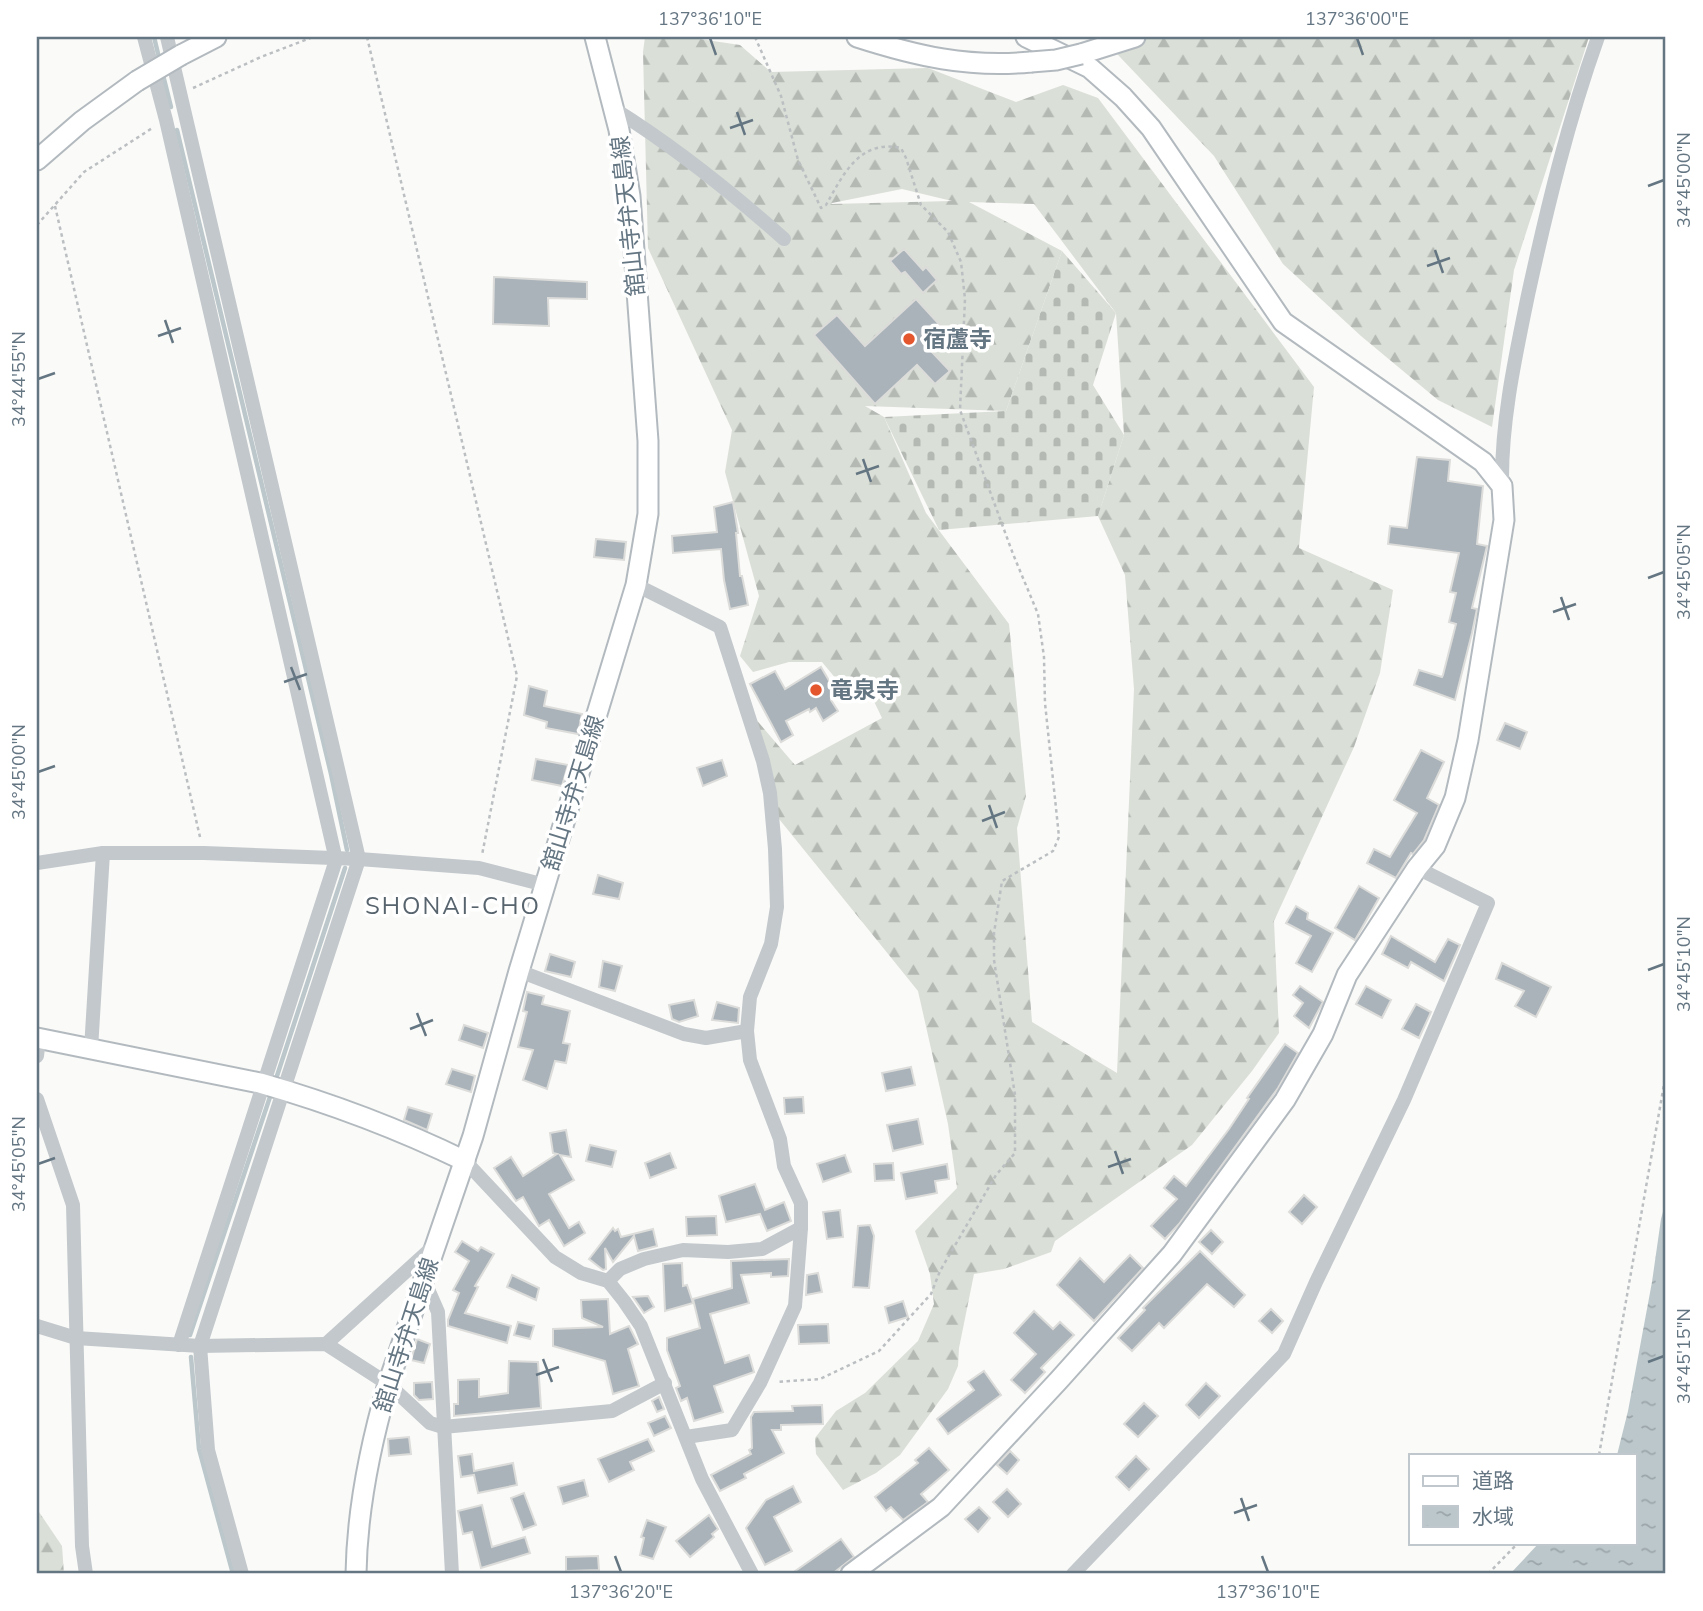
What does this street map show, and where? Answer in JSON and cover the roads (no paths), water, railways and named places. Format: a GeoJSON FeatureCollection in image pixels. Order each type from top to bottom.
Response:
{"type":"FeatureCollection","features":[{"type":"Feature","properties":{"kind":"street"},"geometry":{"type":"LineString","coordinates":[[144,37],[166,120],[336,860],[200,1346],[208,1450],[242,1574]]}},
{"type":"Feature","properties":{"kind":"street"},"geometry":{"type":"LineString","coordinates":[[167,37],[359,859],[179,1345]]}},
{"type":"Feature","properties":{"kind":"street"},"geometry":{"type":"LineString","coordinates":[[37,160],[82,121],[136,81],[216,37]]}},
{"type":"Feature","properties":{"kind":"street","name":"舘山寺弁天島線"},"geometry":{"type":"LineString","coordinates":[[356,1574],[363,1494],[387,1384],[465,1161],[519,971],[636,585],[648,514],[649,454],[630,196],[614,109],[595,37]]}},
{"type":"Feature","properties":{"kind":"street"},"geometry":{"type":"LineString","coordinates":[[857,37],[907,53],[950,61],[1000,65],[1056,60],[1135,37]]}},
{"type":"Feature","properties":{"kind":"street"},"geometry":{"type":"LineString","coordinates":[[1026,37],[1090,68],[1123,97],[1151,128],[1283,322],[1483,462],[1502,486]]}},
{"type":"Feature","properties":{"kind":"street"},"geometry":{"type":"LineString","coordinates":[[851,1574],[942,1507],[1172,1254],[1285,1100],[1323,1034],[1347,975],[1417,868],[1435,846],[1455,797],[1468,740],[1504,520],[1502,449],[1518,347],[1535,265],[1578,93],[1598,37]]}},
{"type":"Feature","properties":{"kind":"street"},"geometry":{"type":"LineString","coordinates":[[614,109],[653,133],[737,197],[784,239]]}},
{"type":"Feature","properties":{"kind":"street"},"geometry":{"type":"LineString","coordinates":[[636,585],[720,627],[762,761],[770,793],[777,907],[771,944],[750,997],[747,1031],[750,1060],[780,1139],[784,1166],[800,1203],[802,1228],[795,1306],[760,1382],[732,1430],[685,1437]]}},
{"type":"Feature","properties":{"kind":"street"},"geometry":{"type":"LineString","coordinates":[[37,863],[103,853],[204,853],[359,859],[479,868],[545,886]]}},
{"type":"Feature","properties":{"kind":"street"},"geometry":{"type":"LineString","coordinates":[[91,1049],[103,853]]}},
{"type":"Feature","properties":{"kind":"street"},"geometry":{"type":"LineString","coordinates":[[1073,1574],[1284,1354],[1405,1100],[1488,903],[1417,868]]}},
{"type":"Feature","properties":{"kind":"street"},"geometry":{"type":"LineString","coordinates":[[519,971],[684,1034],[706,1038],[747,1031]]}},
{"type":"Feature","properties":{"kind":"street"},"geometry":{"type":"LineString","coordinates":[[37,1045],[91,1049],[273,1086],[416,1138],[465,1161],[555,1257],[581,1273],[608,1281],[641,1325],[702,1479],[752,1574]]}},
{"type":"Feature","properties":{"kind":"street"},"geometry":{"type":"LineString","coordinates":[[37,1099],[73,1205],[82,1546],[86,1574]]}},
{"type":"Feature","properties":{"kind":"street"},"geometry":{"type":"LineString","coordinates":[[608,1281],[620,1269],[644,1259],[683,1250],[728,1252],[762,1249],[802,1228]]}},
{"type":"Feature","properties":{"kind":"street"},"geometry":{"type":"LineString","coordinates":[[326,1344],[436,1244]]}},
{"type":"Feature","properties":{"kind":"street"},"geometry":{"type":"LineString","coordinates":[[424,1280],[438,1312],[452,1574]]}},
{"type":"Feature","properties":{"kind":"street"},"geometry":{"type":"LineString","coordinates":[[37,1326],[76,1338],[179,1345],[326,1344],[387,1384],[430,1423],[443,1427],[612,1411],[665,1383]]}},
{"type":"Feature","properties":{"kind":"water"},"geometry":{"type":"Polygon","coordinates":[[[1666,1201],[1666,1574],[1510,1574],[1538,1544],[1636,1544],[1636,1454],[1617,1454],[1628,1411],[1666,1201]]]}},
{"type":"Feature","properties":{"kind":"waterway"},"geometry":{"type":"LineString","coordinates":[[154,37],[160,62]]}},
{"type":"Feature","properties":{"kind":"waterway"},"geometry":{"type":"LineString","coordinates":[[162,71],[171,107]]}},
{"type":"Feature","properties":{"kind":"waterway"},"geometry":{"type":"LineString","coordinates":[[177,130],[347,850]]}},
{"type":"Feature","properties":{"kind":"waterway"},"geometry":{"type":"LineString","coordinates":[[275,1082],[345,868]]}},
{"type":"Feature","properties":{"kind":"waterway"},"geometry":{"type":"LineString","coordinates":[[190,1335],[272,1091]]}},
{"type":"Feature","properties":{"kind":"waterway"},"geometry":{"type":"LineString","coordinates":[[191,1357],[199,1449],[233,1574]]}},
{"type":"Feature","properties":{"kind":"place","name":"宿蘆寺"},"geometry":{"type":"Point","coordinates":[909,339]}},
{"type":"Feature","properties":{"kind":"place","name":"竜泉寺"},"geometry":{"type":"Point","coordinates":[816,690]}},
{"type":"Feature","properties":{"kind":"district","name":"SHONAI-CHO"},"geometry":{"type":"Point","coordinates":[453,906]}}]}
